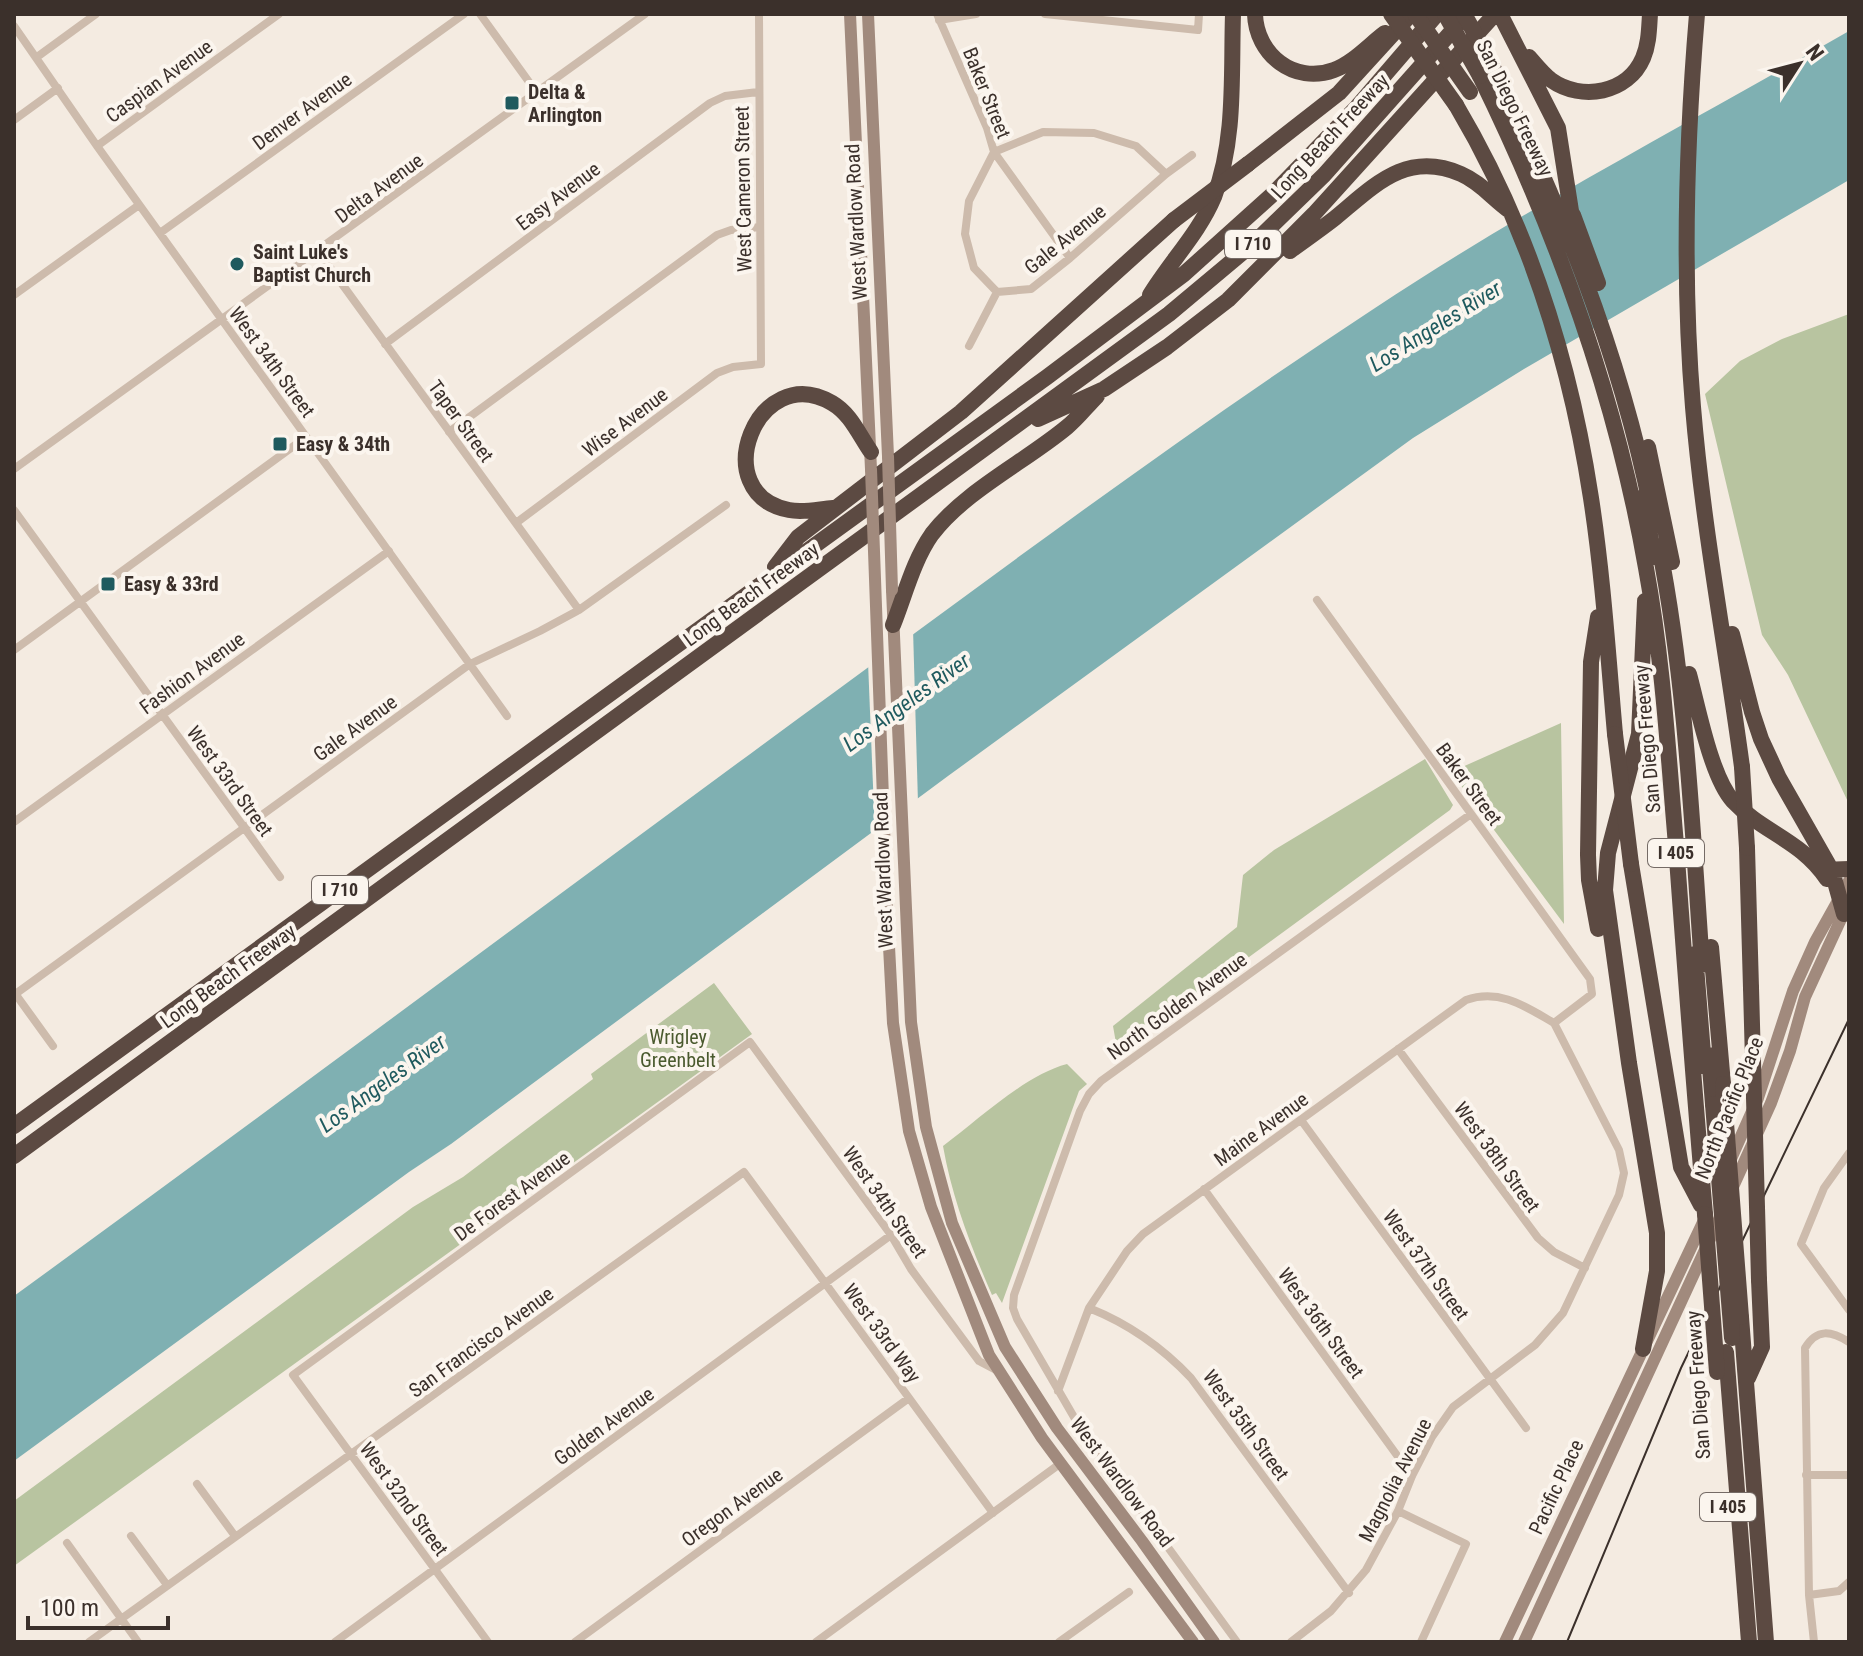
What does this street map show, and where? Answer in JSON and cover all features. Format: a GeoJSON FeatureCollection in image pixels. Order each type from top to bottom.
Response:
{"type":"FeatureCollection","features":[{"type":"Feature","properties":{"kind":"highway"},"geometry":{"type":"LineString","coordinates":[[1144,303],[1201,221],[1213,198],[1224,163],[1230,118],[1233,14]]}},
{"type":"Feature","properties":{"kind":"highway"},"geometry":{"type":"LineString","coordinates":[[1255,14],[1257,34],[1273,58],[1290,69],[1318,74],[1345,64],[1411,14]]}},
{"type":"Feature","properties":{"kind":"highway"},"geometry":{"type":"LineString","coordinates":[[1391,14],[1456,105],[1491,168],[1533,265],[1555,334],[1585,464],[1631,864],[1681,1167],[1705,1214]]}},
{"type":"Feature","properties":{"kind":"highway"},"geometry":{"type":"LineString","coordinates":[[1411,14],[1470,92],[1502,122]]}},
{"type":"Feature","properties":{"kind":"highway"},"geometry":{"type":"LineString","coordinates":[[764,581],[798,537],[961,412],[1174,220],[1339,93],[1411,14]]}},
{"type":"Feature","properties":{"kind":"highway","name":"Long Beach Freeway"},"geometry":{"type":"LineString","coordinates":[[14,1126],[1184,274],[1304,164],[1437,14]]}},
{"type":"Feature","properties":{"kind":"highway","name":"San Diego Freeway"},"geometry":{"type":"LineString","coordinates":[[1445,14],[1488,64],[1528,145],[1571,211],[1618,341],[1667,714],[1738,1642]]}},
{"type":"Feature","properties":{"kind":"highway"},"geometry":{"type":"LineString","coordinates":[[1456,14],[1488,64]]}},
{"type":"Feature","properties":{"kind":"highway"},"geometry":{"type":"LineString","coordinates":[[1466,14],[1488,64]]}},
{"type":"Feature","properties":{"kind":"highway","name":"Long Beach Freeway"},"geometry":{"type":"LineString","coordinates":[[14,1156],[1169,314],[1255,242],[1359,138],[1466,14]]}},
{"type":"Feature","properties":{"kind":"highway","name":"San Diego Freeway"},"geometry":{"type":"LineString","coordinates":[[1476,14],[1502,122],[1528,145],[1552,236],[1663,514],[1689,674],[1766,1642]]}},
{"type":"Feature","properties":{"kind":"highway"},"geometry":{"type":"LineString","coordinates":[[1255,276],[1497,14],[1517,44],[1558,128],[1571,211]]}},
{"type":"Feature","properties":{"kind":"highway"},"geometry":{"type":"LineString","coordinates":[[1517,44],[1551,80],[1560,85],[1581,91],[1603,91],[1622,84],[1638,67],[1647,46],[1650,14]]}},
{"type":"Feature","properties":{"kind":"highway"},"geometry":{"type":"LineString","coordinates":[[1697,14],[1687,136],[1687,312],[1700,484],[1742,767],[1747,848],[1762,1347],[1746,1384]]}},
{"type":"Feature","properties":{"kind":"highway"},"geometry":{"type":"LineString","coordinates":[[1004,435],[1104,389],[1202,322],[1255,276],[1334,219],[1384,177],[1409,168],[1434,167],[1459,173],[1512,212]]}},
{"type":"Feature","properties":{"kind":"highway"},"geometry":{"type":"LineString","coordinates":[[893,625],[926,544],[948,516],[1068,426],[1104,389]]}},
{"type":"Feature","properties":{"kind":"highway"},"geometry":{"type":"LineString","coordinates":[[834,508],[786,510],[768,502],[760,494],[746,468],[746,444],[759,416],[778,402],[800,396],[812,396],[833,403],[842,411],[871,460]]}},
{"type":"Feature","properties":{"kind":"highway"},"geometry":{"type":"LineString","coordinates":[[1629,429],[1650,527],[1672,679],[1755,1642]]}},
{"type":"Feature","properties":{"kind":"highway"},"geometry":{"type":"LineString","coordinates":[[1646,568],[1639,734],[1605,872],[1606,909],[1657,1233],[1651,1351]]}},
{"type":"Feature","properties":{"kind":"highway"},"geometry":{"type":"LineString","coordinates":[[1601,592],[1591,662],[1589,867],[1595,911],[1629,1063]]}},
{"type":"Feature","properties":{"kind":"highway"},"geometry":{"type":"LineString","coordinates":[[1717,600],[1731,629],[1752,712],[1768,755],[1834,870],[1844,904]]}},
{"type":"Feature","properties":{"kind":"highway"},"geometry":{"type":"LineString","coordinates":[[1689,674],[1718,776],[1730,797],[1761,823],[1834,870]]}},
{"type":"Feature","properties":{"kind":"highway"},"geometry":{"type":"LineString","coordinates":[[1729,1345],[1749,1642]]}},
{"type":"Feature","properties":{"kind":"main road","name":"West Wardlow Road"},"geometry":{"type":"LineString","coordinates":[[850,14],[893,1023],[909,1131],[931,1207],[989,1355],[1061,1463],[1193,1642]]}},
{"type":"Feature","properties":{"kind":"main road","name":"West Wardlow Road"},"geometry":{"type":"LineString","coordinates":[[868,14],[904,908],[911,1022],[926,1127],[952,1223],[1005,1347],[1057,1428],[1214,1642]]}},
{"type":"Feature","properties":{"kind":"main road","name":"North Pacific Place"},"geometry":{"type":"LineString","coordinates":[[1651,1351],[1771,1103],[1805,997],[1844,904],[1849,881]]}},
{"type":"Feature","properties":{"kind":"main road","name":"Pacific Place"},"geometry":{"type":"LineString","coordinates":[[1505,1642],[1651,1351]]}},
{"type":"Feature","properties":{"kind":"main road","name":"Pacific Place"},"geometry":{"type":"LineString","coordinates":[[1524,1642],[1651,1351]]}},
{"type":"Feature","properties":{"kind":"street"},"geometry":{"type":"LineString","coordinates":[[37,57],[96,14]]}},
{"type":"Feature","properties":{"kind":"street","name":"Caspian Avenue"},"geometry":{"type":"LineString","coordinates":[[97,146],[279,14]]}},
{"type":"Feature","properties":{"kind":"street","name":"Denver Avenue"},"geometry":{"type":"LineString","coordinates":[[160,233],[464,14]]}},
{"type":"Feature","properties":{"kind":"street"},"geometry":{"type":"LineString","coordinates":[[480,14],[537,93]]}},
{"type":"Feature","properties":{"kind":"street","name":"Delta Avenue"},"geometry":{"type":"LineString","coordinates":[[14,469],[645,14]]}},
{"type":"Feature","properties":{"kind":"street","name":"West Cameron Street"},"geometry":{"type":"LineString","coordinates":[[759,14],[761,364]]}},
{"type":"Feature","properties":{"kind":"street"},"geometry":{"type":"LineString","coordinates":[[938,17],[976,14]]}},
{"type":"Feature","properties":{"kind":"street"},"geometry":{"type":"LineString","coordinates":[[1045,14],[1198,30],[1199,14]]}},
{"type":"Feature","properties":{"kind":"street","name":"Baker Street"},"geometry":{"type":"LineString","coordinates":[[938,17],[987,128],[994,152],[1070,258]]}},
{"type":"Feature","properties":{"kind":"street","name":"West 34th Street"},"geometry":{"type":"LineString","coordinates":[[14,26],[507,716]]}},
{"type":"Feature","properties":{"kind":"street"},"geometry":{"type":"LineString","coordinates":[[14,120],[58,88]]}},
{"type":"Feature","properties":{"kind":"street","name":"Easy Avenue"},"geometry":{"type":"LineString","coordinates":[[385,344],[710,103],[725,96],[758,92]]}},
{"type":"Feature","properties":{"kind":"street"},"geometry":{"type":"LineString","coordinates":[[969,346],[997,292],[974,268],[965,234],[969,201],[994,152],[1043,132],[1094,133],[1136,146],[1166,174]]}},
{"type":"Feature","properties":{"kind":"street","name":"Gale Avenue"},"geometry":{"type":"LineString","coordinates":[[997,292],[1031,289],[1192,155]]}},
{"type":"Feature","properties":{"kind":"street"},"geometry":{"type":"LineString","coordinates":[[14,295],[139,205]]}},
{"type":"Feature","properties":{"kind":"street"},"geometry":{"type":"LineString","coordinates":[[449,432],[717,235],[760,227]]}},
{"type":"Feature","properties":{"kind":"street","name":"Taper Street"},"geometry":{"type":"LineString","coordinates":[[318,251],[579,610]]}},
{"type":"Feature","properties":{"kind":"street","name":"Wise Avenue"},"geometry":{"type":"LineString","coordinates":[[516,523],[717,373],[733,367],[761,364]]}},
{"type":"Feature","properties":{"kind":"street"},"geometry":{"type":"LineString","coordinates":[[14,650],[306,437]]}},
{"type":"Feature","properties":{"kind":"street","name":"Gale Avenue"},"geometry":{"type":"LineString","coordinates":[[15,994],[470,664],[579,610],[726,505]]}},
{"type":"Feature","properties":{"kind":"street","name":"West 33rd Street"},"geometry":{"type":"LineString","coordinates":[[14,510],[280,877]]}},
{"type":"Feature","properties":{"kind":"street","name":"Fashion Avenue"},"geometry":{"type":"LineString","coordinates":[[14,822],[389,551]]}},
{"type":"Feature","properties":{"kind":"street","name":"Baker Street"},"geometry":{"type":"LineString","coordinates":[[1317,600],[1585,971],[1593,987],[1586,1001],[1554,1023]]}},
{"type":"Feature","properties":{"kind":"street","name":"North Golden Avenue"},"geometry":{"type":"LineString","coordinates":[[1013,1308],[1014,1295],[1080,1111],[1101,1081],[1471,814]]}},
{"type":"Feature","properties":{"kind":"street"},"geometry":{"type":"LineString","coordinates":[[15,994],[53,1046]]}},
{"type":"Feature","properties":{"kind":"street","name":"Maine Avenue"},"geometry":{"type":"LineString","coordinates":[[1058,1391],[1089,1308],[1113,1269],[1135,1242],[1204,1189],[1466,1000],[1479,995],[1494,995],[1509,999],[1554,1023]]}},
{"type":"Feature","properties":{"kind":"street","name":"Magnolia Avenue"},"geometry":{"type":"LineString","coordinates":[[1291,1642],[1331,1611],[1366,1570],[1398,1511],[1432,1437],[1453,1407],[1535,1345],[1563,1313],[1619,1195],[1624,1173],[1619,1150],[1609,1125],[1554,1023]]}},
{"type":"Feature","properties":{"kind":"street","name":"West 34th Street"},"geometry":{"type":"LineString","coordinates":[[750,1042],[979,1361],[1000,1372]]}},
{"type":"Feature","properties":{"kind":"street","name":"De Forest Avenue"},"geometry":{"type":"LineString","coordinates":[[293,1375],[750,1042]]}},
{"type":"Feature","properties":{"kind":"street","name":"West 38th Street"},"geometry":{"type":"LineString","coordinates":[[1398,1049],[1538,1238],[1554,1252],[1585,1268]]}},
{"type":"Feature","properties":{"kind":"street","name":"West 37th Street"},"geometry":{"type":"LineString","coordinates":[[1301,1120],[1526,1428]]}},
{"type":"Feature","properties":{"kind":"street"},"geometry":{"type":"LineString","coordinates":[[1849,1153],[1824,1188],[1801,1244],[1849,1310]]}},
{"type":"Feature","properties":{"kind":"street","name":"West 33rd Way"},"geometry":{"type":"LineString","coordinates":[[744,1172],[993,1513]]}},
{"type":"Feature","properties":{"kind":"street","name":"San Francisco Avenue"},"geometry":{"type":"LineString","coordinates":[[89,1642],[744,1172]]}},
{"type":"Feature","properties":{"kind":"street","name":"West 36th Street"},"geometry":{"type":"LineString","coordinates":[[1204,1189],[1412,1476]]}},
{"type":"Feature","properties":{"kind":"street","name":"Golden Avenue"},"geometry":{"type":"LineString","coordinates":[[335,1642],[891,1235]]}},
{"type":"Feature","properties":{"kind":"street","name":"West Wardlow Road"},"geometry":{"type":"LineString","coordinates":[[1013,1308],[1028,1341],[1078,1424],[1237,1642]]}},
{"type":"Feature","properties":{"kind":"street","name":"West 35th Street"},"geometry":{"type":"LineString","coordinates":[[1089,1308],[1143,1335],[1169,1354],[1191,1378],[1349,1593]]}},
{"type":"Feature","properties":{"kind":"street"},"geometry":{"type":"LineString","coordinates":[[1814,1642],[1809,1595],[1805,1348],[1811,1338],[1823,1332],[1835,1334],[1849,1342]]}},
{"type":"Feature","properties":{"kind":"street","name":"West 32nd Street"},"geometry":{"type":"LineString","coordinates":[[293,1375],[488,1642]]}},
{"type":"Feature","properties":{"kind":"street","name":"Oregon Avenue"},"geometry":{"type":"LineString","coordinates":[[575,1642],[909,1398]]}},
{"type":"Feature","properties":{"kind":"street"},"geometry":{"type":"LineString","coordinates":[[816,1642],[1061,1463]]}},
{"type":"Feature","properties":{"kind":"street"},"geometry":{"type":"LineString","coordinates":[[1806,1475],[1849,1475]]}},
{"type":"Feature","properties":{"kind":"street"},"geometry":{"type":"LineString","coordinates":[[197,1484],[235,1536]]}},
{"type":"Feature","properties":{"kind":"street"},"geometry":{"type":"LineString","coordinates":[[1398,1511],[1466,1544],[1421,1642]]}},
{"type":"Feature","properties":{"kind":"street"},"geometry":{"type":"LineString","coordinates":[[131,1536],[167,1585]]}},
{"type":"Feature","properties":{"kind":"street"},"geometry":{"type":"LineString","coordinates":[[67,1543],[138,1642]]}},
{"type":"Feature","properties":{"kind":"street"},"geometry":{"type":"LineString","coordinates":[[1809,1595],[1839,1591],[1849,1582]]}},
{"type":"Feature","properties":{"kind":"street"},"geometry":{"type":"LineString","coordinates":[[1059,1642],[1129,1592]]}},
{"type":"Feature","properties":{"kind":"green space"},"geometry":{"type":"Polygon","coordinates":[[[1849,314],[1849,804],[1788,675],[1762,635],[1705,394],[1740,361],[1782,339],[1849,314]]]}},
{"type":"Feature","properties":{"kind":"green space"},"geometry":{"type":"Polygon","coordinates":[[[1561,723],[1564,924],[1451,772],[1561,723]]]}},
{"type":"Feature","properties":{"kind":"green space"},"geometry":{"type":"Polygon","coordinates":[[[1425,759],[1453,805],[1450,810],[1126,1047],[1116,1043],[1113,1026],[1237,927],[1243,875],[1274,850],[1425,759]]]}},
{"type":"Feature","properties":{"kind":"green space","name":"Wrigley Greenbelt"},"geometry":{"type":"Polygon","coordinates":[[[714,983],[752,1034],[14,1566],[14,1501],[413,1207],[463,1177],[593,1079],[591,1074],[714,983]]]}},
{"type":"Feature","properties":{"kind":"green space"},"geometry":{"type":"Polygon","coordinates":[[[1067,1064],[1087,1084],[1079,1091],[1002,1303],[996,1293],[992,1295],[970,1240],[943,1146],[1019,1088],[1067,1064]]]}},
{"type":"Feature","properties":{"kind":"water","name":"Los Angeles River"},"geometry":{"type":"Polygon","coordinates":[[[1849,31],[1849,180],[1524,369],[1413,438],[14,1461],[14,1296],[969,593],[1238,401],[1375,308],[1491,235],[1849,31]]]}},
{"type":"Feature","properties":{"kind":"pier"},"geometry":{"type":"Polygon","coordinates":[[[913,629],[918,803],[875,835],[868,662],[913,629]]]}},
{"type":"Feature","properties":{"kind":"tram line"},"geometry":{"type":"LineString","coordinates":[[1567,1642],[1681,1368],[1849,1019]]}},
{"type":"Feature","properties":{"kind":"place","name":"Delta & Arlington"},"geometry":{"type":"Point","coordinates":[512,103]}},
{"type":"Feature","properties":{"kind":"place","name":"Saint Luke's Baptist Church"},"geometry":{"type":"Point","coordinates":[237,264]}},
{"type":"Feature","properties":{"kind":"place","name":"Easy & 34th"},"geometry":{"type":"Point","coordinates":[280,444]}},
{"type":"Feature","properties":{"kind":"place","name":"Easy & 33rd"},"geometry":{"type":"Point","coordinates":[108,584]}}]}
